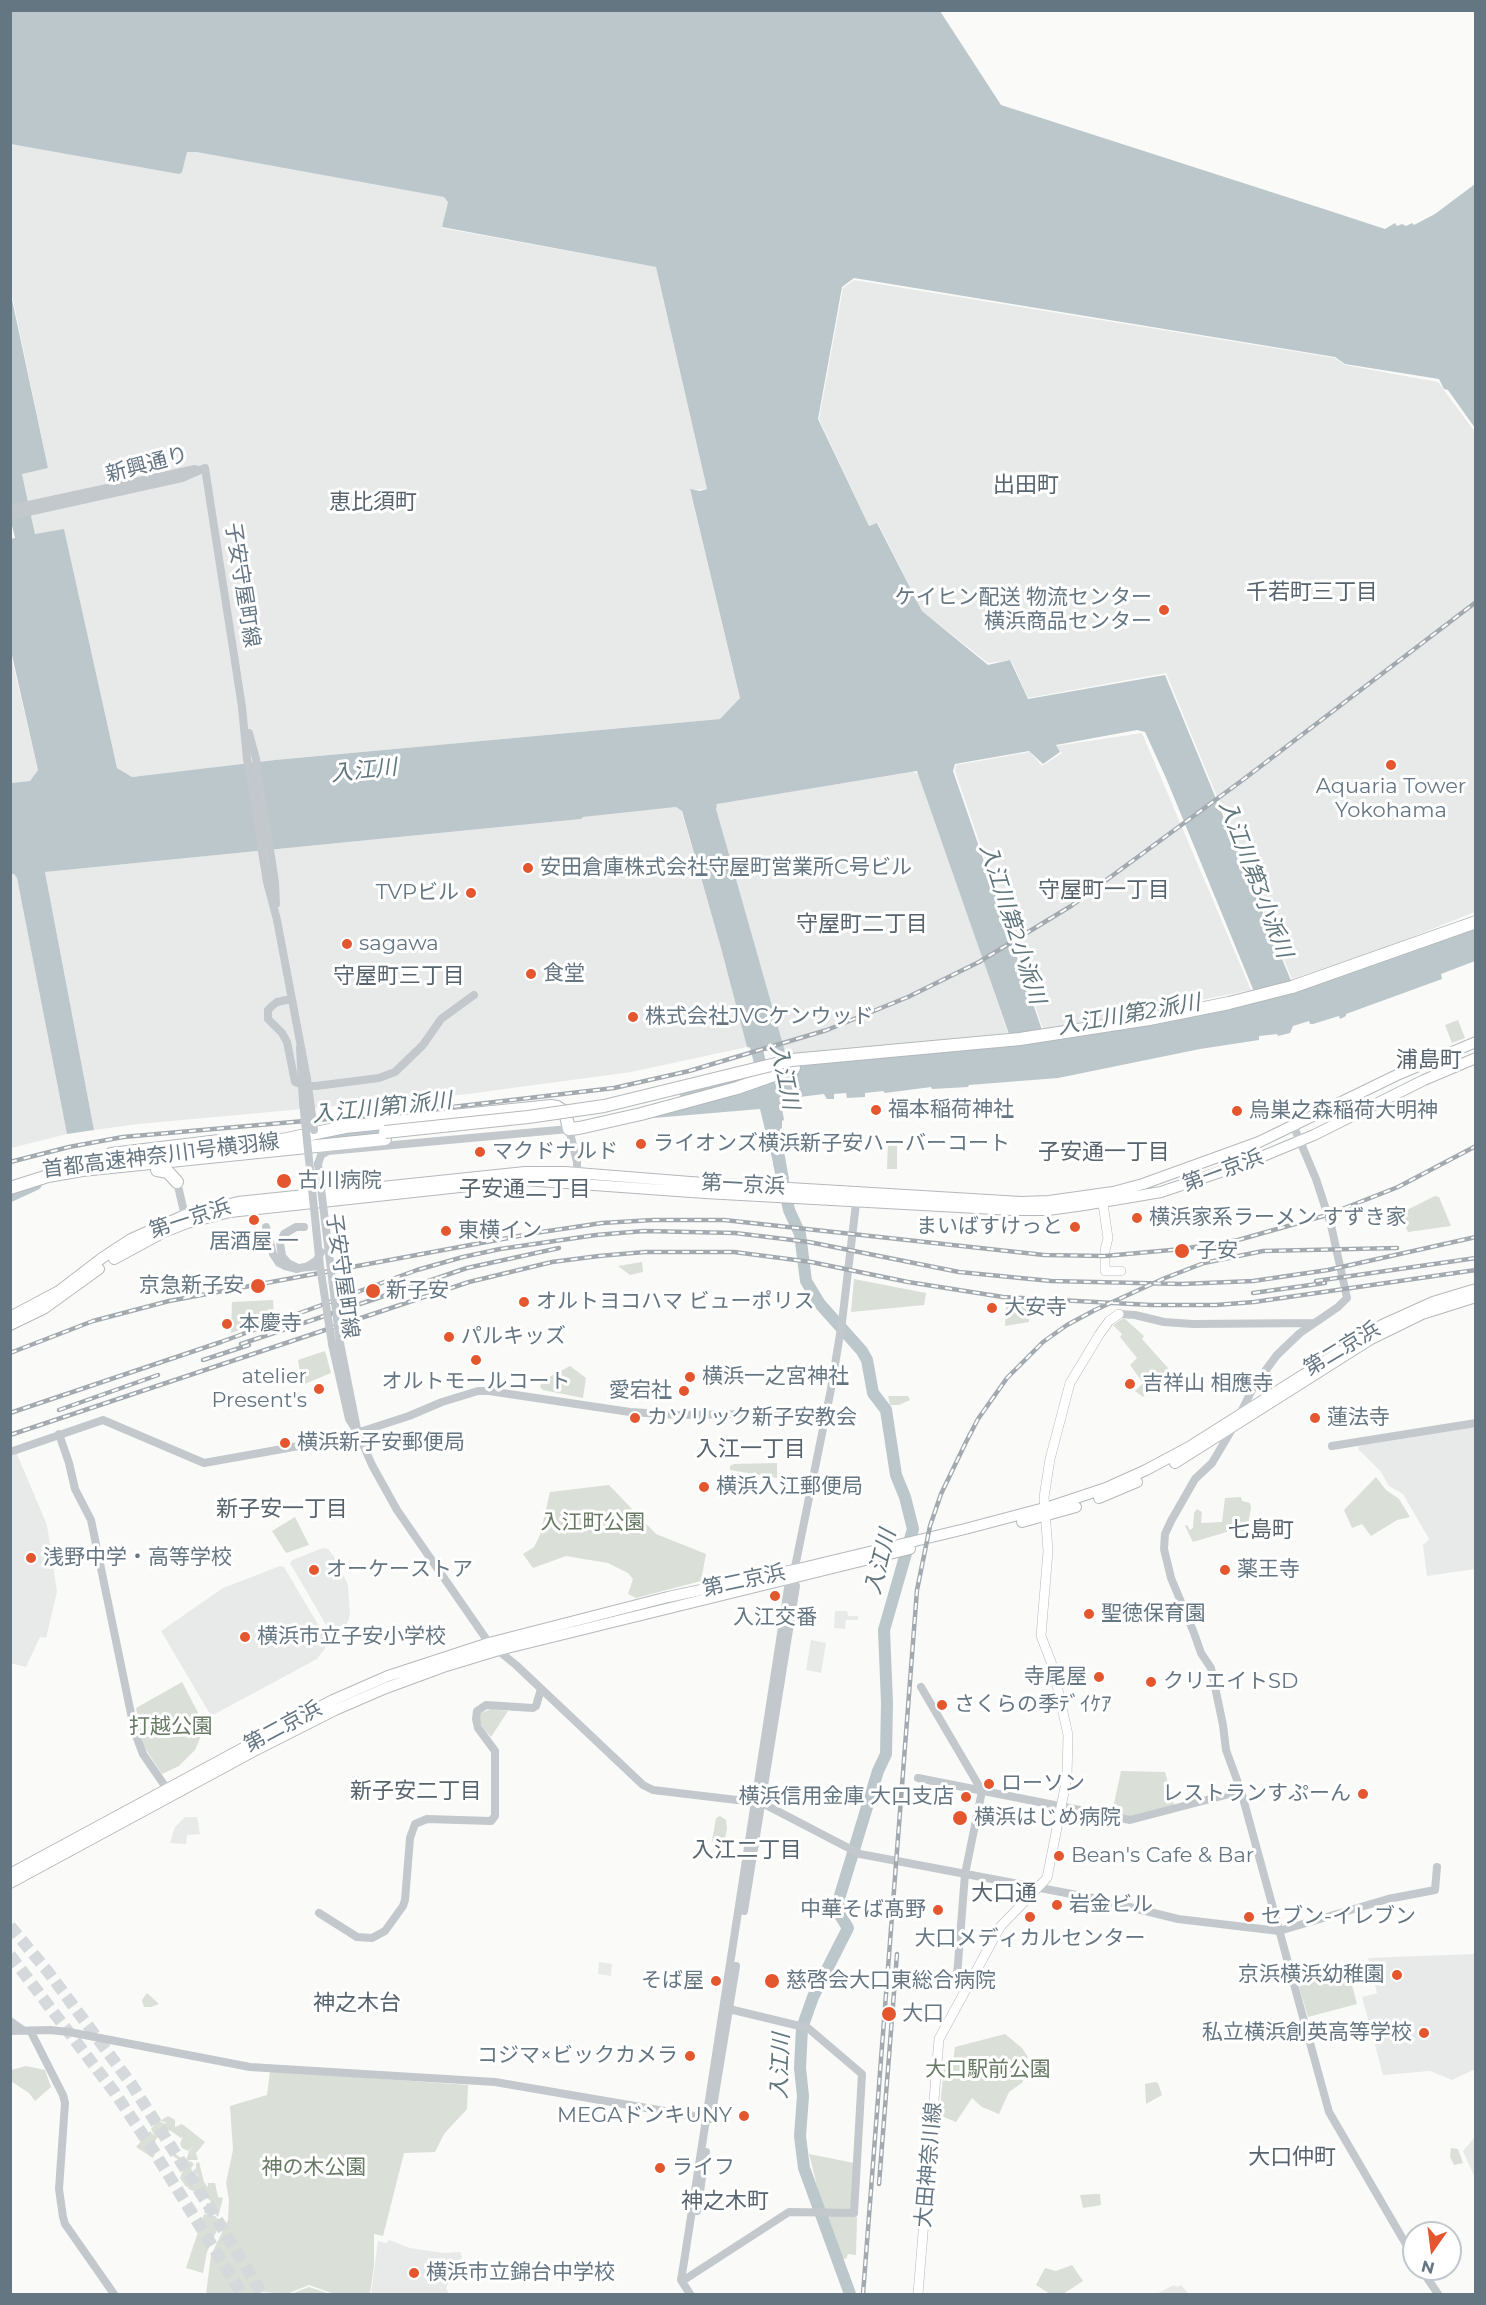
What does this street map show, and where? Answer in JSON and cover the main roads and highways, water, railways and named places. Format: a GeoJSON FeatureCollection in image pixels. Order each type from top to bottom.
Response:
{"type":"FeatureCollection","features":[{"type":"Feature","properties":{"kind":"highway","name":"首都高速神奈川1号横羽線"},"geometry":{"type":"LineString","coordinates":[[10,1179],[63,1165],[538,1116],[626,1102],[792,1060],[1042,1037],[1229,1003],[1314,980],[1476,922]]}},
{"type":"Feature","properties":{"kind":"highway","name":"首都高速神奈川1号横羽線"},"geometry":{"type":"LineString","coordinates":[[10,1189],[48,1176],[81,1170],[582,1118],[653,1104],[794,1068],[1054,1043],[1209,1015],[1274,1000],[1316,988],[1476,930]]}},
{"type":"Feature","properties":{"kind":"highway","name":"第一京浜"},"geometry":{"type":"LineString","coordinates":[[1102,1198],[1259,1142],[1405,1072],[1476,1042]]}},
{"type":"Feature","properties":{"kind":"highway","name":"第一京浜"},"geometry":{"type":"LineString","coordinates":[[10,1317],[58,1290],[131,1239],[238,1202],[525,1172],[577,1178],[793,1193],[1035,1202],[1102,1198],[1178,1188],[1300,1141],[1424,1080],[1476,1058]]}},
{"type":"Feature","properties":{"kind":"highway"},"geometry":{"type":"LineString","coordinates":[[277,1142],[345,1127],[557,1107],[565,1112],[574,1128],[641,1114],[737,1088],[794,1068]]}},
{"type":"Feature","properties":{"kind":"highway"},"geometry":{"type":"LineString","coordinates":[[315,1144],[402,1123],[626,1102]]}},
{"type":"Feature","properties":{"kind":"highway"},"geometry":{"type":"LineString","coordinates":[[63,1165],[127,1151],[306,1132]]}},
{"type":"Feature","properties":{"kind":"highway"},"geometry":{"type":"LineString","coordinates":[[10,1189],[84,1175],[186,1167]]}},
{"type":"Feature","properties":{"kind":"highway"},"geometry":{"type":"LineString","coordinates":[[157,1170],[168,1172],[177,1182]]}},
{"type":"Feature","properties":{"kind":"highway","name":"第一京浜"},"geometry":{"type":"LineString","coordinates":[[10,1325],[53,1303],[107,1263],[186,1219]]}},
{"type":"Feature","properties":{"kind":"highway","name":"第二京浜"},"geometry":{"type":"LineString","coordinates":[[1044,1512],[1146,1470],[1189,1447],[1241,1412],[1382,1325],[1433,1302],[1476,1289]]}},
{"type":"Feature","properties":{"kind":"highway","name":"第二京浜"},"geometry":{"type":"LineString","coordinates":[[10,1883],[252,1752],[335,1710],[443,1667],[499,1650],[708,1600],[794,1574],[1044,1512],[1117,1491],[1191,1454],[1384,1332],[1422,1314],[1476,1297]]}},
{"type":"Feature","properties":{"kind":"highway","name":"第二京浜"},"geometry":{"type":"LineString","coordinates":[[10,1874],[333,1700],[388,1676],[489,1643],[668,1597],[794,1574]]}},
{"type":"Feature","properties":{"kind":"main road"},"geometry":{"type":"LineString","coordinates":[[1102,1198],[1108,1238],[1105,1250],[1105,1271],[1121,1271]]}},
{"type":"Feature","properties":{"kind":"main road"},"geometry":{"type":"LineString","coordinates":[[1044,1512],[1050,1459],[1070,1383],[1099,1335],[1109,1321],[1119,1314]]}},
{"type":"Feature","properties":{"kind":"main road","name":"大田神奈川線"},"geometry":{"type":"LineString","coordinates":[[918,2295],[939,2039],[1000,1927],[1047,1878],[1067,1777],[1068,1735],[1053,1668],[1041,1636],[1048,1551],[1044,1512]]}},
{"type":"Feature","properties":{"kind":"water"},"geometry":{"type":"Polygon","coordinates":[[[11,11],[940,11],[1001,105],[1385,229],[1395,223],[1397,226],[1412,223],[1414,225],[1435,214],[1475,184],[1475,428],[1448,390],[1444,389],[1439,379],[1345,364],[1335,357],[854,278],[842,287],[818,419],[869,526],[877,523],[922,611],[988,665],[1010,660],[1028,699],[1165,675],[1292,983],[1475,919],[1475,961],[1441,974],[1442,979],[1346,1014],[1340,1019],[1339,1016],[1313,1024],[1309,1021],[1293,1026],[1290,1033],[1278,1036],[1277,1034],[1259,1036],[1259,1040],[1200,1049],[1058,1078],[969,1085],[968,1087],[932,1089],[931,1087],[885,1093],[883,1091],[865,1093],[865,1097],[847,1098],[846,1093],[834,1094],[834,1099],[827,1099],[824,1094],[791,1098],[781,1103],[784,1120],[780,1129],[789,1179],[777,1179],[760,1109],[642,1119],[758,1084],[776,1057],[879,1050],[1009,1034],[917,771],[717,804],[716,809],[786,1055],[747,1047],[682,811],[676,807],[581,819],[45,872],[94,1130],[67,1134],[17,878],[11,874],[11,783],[30,781],[38,770],[11,651],[10,539],[15,538],[10,517],[10,290],[48,468],[22,474],[35,534],[64,529],[117,768],[132,777],[275,760],[720,719],[740,698],[690,489],[700,491],[707,489],[656,267],[442,227],[448,202],[444,197],[197,152],[187,152],[182,172],[179,174],[11,144],[11,11]],[[1137,730],[1056,745],[1060,752],[1043,764],[1029,751],[955,764],[953,771],[1042,1030],[1171,1011],[1255,994],[1145,732],[1137,730]]]}},
{"type":"Feature","properties":{"kind":"waterway","name":"入江川"},"geometry":{"type":"LineString","coordinates":[[753,1034],[763,1075]]}},
{"type":"Feature","properties":{"kind":"waterway","name":"入江川第1派川"},"geometry":{"type":"LineString","coordinates":[[684,1091],[744,1082]]}},
{"type":"Feature","properties":{"kind":"waterway","name":"入江川第1派川"},"geometry":{"type":"LineString","coordinates":[[327,1135],[393,1129]]}},
{"type":"Feature","properties":{"kind":"waterway","name":"入江川"},"geometry":{"type":"LineString","coordinates":[[779,1163],[789,1210],[800,1234],[806,1281],[820,1304],[862,1351],[867,1360],[873,1393],[886,1410],[896,1475],[905,1497],[913,1529],[884,1630],[887,1703],[886,1754],[878,1771],[838,1902],[840,1915],[848,1928],[813,1997],[802,2028],[800,2068],[803,2096],[800,2136],[804,2168],[850,2294]]}},
{"type":"Feature","properties":{"kind":"waterway","name":"入江川第1派川"},"geometry":{"type":"LineString","coordinates":[[10,1196],[36,1184]]}},
{"type":"Feature","properties":{"kind":"tunnel"},"geometry":{"type":"LineString","coordinates":[[10,1926],[49,1973],[132,2085],[262,2294]]}},
{"type":"Feature","properties":{"kind":"tunnel"},"geometry":{"type":"LineString","coordinates":[[10,1955],[115,2093],[242,2294]]}},
{"type":"Feature","properties":{"kind":"railway"},"geometry":{"type":"LineString","coordinates":[[10,1162],[69,1147],[123,1137],[418,1111],[614,1088],[689,1071],[827,1030],[908,997],[979,962],[1071,906],[1244,779],[1476,602]]}},
{"type":"Feature","properties":{"kind":"railway"},"geometry":{"type":"LineString","coordinates":[[10,1353],[93,1321],[169,1301],[535,1233],[602,1223],[724,1220],[1044,1255],[1105,1256],[1182,1249],[1238,1240],[1327,1215],[1398,1187],[1476,1146]]}},
{"type":"Feature","properties":{"kind":"railway"},"geometry":{"type":"LineString","coordinates":[[10,1413],[221,1342],[417,1270],[500,1249],[596,1235],[644,1231],[735,1233],[809,1242],[959,1272],[1051,1281],[1182,1284],[1253,1281],[1328,1270],[1476,1237]]}},
{"type":"Feature","properties":{"kind":"railway"},"geometry":{"type":"LineString","coordinates":[[241,1344],[467,1268],[559,1248]]}},
{"type":"Feature","properties":{"kind":"railway"},"geometry":{"type":"LineString","coordinates":[[863,2294],[917,1590],[930,1526],[941,1494],[966,1442],[978,1419],[1007,1378],[1043,1342],[1067,1325],[1095,1310],[1165,1278],[1204,1263],[1263,1251],[1397,1248]]}},
{"type":"Feature","properties":{"kind":"railway"},"geometry":{"type":"LineString","coordinates":[[10,1435],[469,1282],[552,1262],[599,1256],[645,1252],[734,1252],[811,1262],[908,1282],[1003,1297],[1151,1305],[1216,1305],[1254,1302],[1476,1270]]}},
{"type":"Feature","properties":{"kind":"railway"},"geometry":{"type":"LineString","coordinates":[[1316,1281],[1476,1258]]}},
{"type":"Feature","properties":{"kind":"railway"},"geometry":{"type":"LineString","coordinates":[[1253,1293],[1325,1283]]}},
{"type":"Feature","properties":{"kind":"railway"},"geometry":{"type":"LineString","coordinates":[[203,1360],[249,1345]]}},
{"type":"Feature","properties":{"kind":"railway"},"geometry":{"type":"LineString","coordinates":[[59,1410],[158,1375]]}},
{"type":"Feature","properties":{"kind":"railway"},"geometry":{"type":"LineString","coordinates":[[879,2184],[897,1954]]}},
{"type":"Feature","properties":{"kind":"place","name":"ケイヒン配送 物流センター 横浜商品センター"},"geometry":{"type":"Point","coordinates":[1164,610]}},
{"type":"Feature","properties":{"kind":"place","name":"Aquaria Tower Yokohama"},"geometry":{"type":"Point","coordinates":[1391,765]}},
{"type":"Feature","properties":{"kind":"place","name":"安田倉庫株式会社守屋町営業所C号ビル"},"geometry":{"type":"Point","coordinates":[528,868]}},
{"type":"Feature","properties":{"kind":"place","name":"TVPビル"},"geometry":{"type":"Point","coordinates":[471,893]}},
{"type":"Feature","properties":{"kind":"place","name":"sagawa"},"geometry":{"type":"Point","coordinates":[347,944]}},
{"type":"Feature","properties":{"kind":"place","name":"食堂"},"geometry":{"type":"Point","coordinates":[531,974]}},
{"type":"Feature","properties":{"kind":"place","name":"株式会社JVCケンウッド"},"geometry":{"type":"Point","coordinates":[633,1017]}},
{"type":"Feature","properties":{"kind":"place","name":"福本稲荷神社"},"geometry":{"type":"Point","coordinates":[876,1110]}},
{"type":"Feature","properties":{"kind":"place","name":"烏巣之森稲荷大明神"},"geometry":{"type":"Point","coordinates":[1237,1111]}},
{"type":"Feature","properties":{"kind":"place","name":"ライオンズ横浜新子安ハーバーコート"},"geometry":{"type":"Point","coordinates":[641,1144]}},
{"type":"Feature","properties":{"kind":"place","name":"マクドナルド"},"geometry":{"type":"Point","coordinates":[480,1152]}},
{"type":"Feature","properties":{"kind":"place","name":"古川病院"},"geometry":{"type":"Point","coordinates":[284,1181]}},
{"type":"Feature","properties":{"kind":"place","name":"横浜家系ラーメン すずき家"},"geometry":{"type":"Point","coordinates":[1137,1218]}},
{"type":"Feature","properties":{"kind":"place","name":"居酒屋 一"},"geometry":{"type":"Point","coordinates":[254,1220]}},
{"type":"Feature","properties":{"kind":"place","name":"まいばすけっと"},"geometry":{"type":"Point","coordinates":[1075,1227]}},
{"type":"Feature","properties":{"kind":"place","name":"東横イン"},"geometry":{"type":"Point","coordinates":[446,1231]}},
{"type":"Feature","properties":{"kind":"place","name":"子安"},"geometry":{"type":"Point","coordinates":[1182,1251]}},
{"type":"Feature","properties":{"kind":"place","name":"京急新子安"},"geometry":{"type":"Point","coordinates":[258,1286]}},
{"type":"Feature","properties":{"kind":"place","name":"新子安"},"geometry":{"type":"Point","coordinates":[373,1291]}},
{"type":"Feature","properties":{"kind":"place","name":"オルトヨコハマ ビューポリス"},"geometry":{"type":"Point","coordinates":[524,1302]}},
{"type":"Feature","properties":{"kind":"place","name":"大安寺"},"geometry":{"type":"Point","coordinates":[992,1308]}},
{"type":"Feature","properties":{"kind":"place","name":"本慶寺"},"geometry":{"type":"Point","coordinates":[227,1324]}},
{"type":"Feature","properties":{"kind":"place","name":"パルキッズ"},"geometry":{"type":"Point","coordinates":[449,1337]}},
{"type":"Feature","properties":{"kind":"place","name":"オルトモールコート"},"geometry":{"type":"Point","coordinates":[476,1360]}},
{"type":"Feature","properties":{"kind":"place","name":"横浜一之宮神社"},"geometry":{"type":"Point","coordinates":[690,1377]}},
{"type":"Feature","properties":{"kind":"place","name":"吉祥山 相應寺"},"geometry":{"type":"Point","coordinates":[1130,1384]}},
{"type":"Feature","properties":{"kind":"place","name":"atelier Present's"},"geometry":{"type":"Point","coordinates":[319,1389]}},
{"type":"Feature","properties":{"kind":"place","name":"愛宕社"},"geometry":{"type":"Point","coordinates":[684,1391]}},
{"type":"Feature","properties":{"kind":"place","name":"カソリック新子安教会"},"geometry":{"type":"Point","coordinates":[635,1418]}},
{"type":"Feature","properties":{"kind":"place","name":"蓮法寺"},"geometry":{"type":"Point","coordinates":[1315,1418]}},
{"type":"Feature","properties":{"kind":"place","name":"横浜新子安郵便局"},"geometry":{"type":"Point","coordinates":[285,1443]}},
{"type":"Feature","properties":{"kind":"place","name":"横浜入江郵便局"},"geometry":{"type":"Point","coordinates":[704,1487]}},
{"type":"Feature","properties":{"kind":"place","name":"浅野中学・高等学校"},"geometry":{"type":"Point","coordinates":[31,1558]}},
{"type":"Feature","properties":{"kind":"place","name":"オーケーストア"},"geometry":{"type":"Point","coordinates":[314,1570]}},
{"type":"Feature","properties":{"kind":"place","name":"薬王寺"},"geometry":{"type":"Point","coordinates":[1225,1570]}},
{"type":"Feature","properties":{"kind":"place","name":"入江交番"},"geometry":{"type":"Point","coordinates":[775,1596]}},
{"type":"Feature","properties":{"kind":"place","name":"聖徳保育園"},"geometry":{"type":"Point","coordinates":[1089,1614]}},
{"type":"Feature","properties":{"kind":"place","name":"横浜市立子安小学校"},"geometry":{"type":"Point","coordinates":[245,1637]}},
{"type":"Feature","properties":{"kind":"place","name":"寺尾屋"},"geometry":{"type":"Point","coordinates":[1099,1677]}},
{"type":"Feature","properties":{"kind":"place","name":"クリエイトSD"},"geometry":{"type":"Point","coordinates":[1151,1682]}},
{"type":"Feature","properties":{"kind":"place","name":"さくらの季ﾃﾞｲｹｱ"},"geometry":{"type":"Point","coordinates":[942,1705]}},
{"type":"Feature","properties":{"kind":"place","name":"ローソン"},"geometry":{"type":"Point","coordinates":[989,1784]}},
{"type":"Feature","properties":{"kind":"place","name":"レストランすぷーん"},"geometry":{"type":"Point","coordinates":[1363,1794]}},
{"type":"Feature","properties":{"kind":"place","name":"横浜信用金庫 大口支店"},"geometry":{"type":"Point","coordinates":[966,1797]}},
{"type":"Feature","properties":{"kind":"place","name":"横浜はじめ病院"},"geometry":{"type":"Point","coordinates":[960,1818]}},
{"type":"Feature","properties":{"kind":"place","name":"Bean's Cafe & Bar"},"geometry":{"type":"Point","coordinates":[1059,1856]}},
{"type":"Feature","properties":{"kind":"place","name":"岩金ビル"},"geometry":{"type":"Point","coordinates":[1057,1905]}},
{"type":"Feature","properties":{"kind":"place","name":"中華そば髙野"},"geometry":{"type":"Point","coordinates":[938,1910]}},
{"type":"Feature","properties":{"kind":"place","name":"大口メディカルセンター"},"geometry":{"type":"Point","coordinates":[1030,1917]}},
{"type":"Feature","properties":{"kind":"place","name":"セブン-イレブン"},"geometry":{"type":"Point","coordinates":[1249,1917]}},
{"type":"Feature","properties":{"kind":"place","name":"京浜横浜幼稚園"},"geometry":{"type":"Point","coordinates":[1397,1975]}},
{"type":"Feature","properties":{"kind":"place","name":"そば屋"},"geometry":{"type":"Point","coordinates":[716,1981]}},
{"type":"Feature","properties":{"kind":"place","name":"慈啓会大口東総合病院"},"geometry":{"type":"Point","coordinates":[772,1981]}},
{"type":"Feature","properties":{"kind":"place","name":"大口"},"geometry":{"type":"Point","coordinates":[889,2014]}},
{"type":"Feature","properties":{"kind":"place","name":"私立横浜創英高等学校"},"geometry":{"type":"Point","coordinates":[1424,2033]}},
{"type":"Feature","properties":{"kind":"place","name":"コジマ×ビックカメラ"},"geometry":{"type":"Point","coordinates":[690,2056]}},
{"type":"Feature","properties":{"kind":"place","name":"MEGAドンキUNY"},"geometry":{"type":"Point","coordinates":[744,2116]}},
{"type":"Feature","properties":{"kind":"place","name":"ライフ"},"geometry":{"type":"Point","coordinates":[660,2168]}},
{"type":"Feature","properties":{"kind":"place","name":"横浜市立錦台中学校"},"geometry":{"type":"Point","coordinates":[414,2273]}},
{"type":"Feature","properties":{"kind":"district","name":"出田町"},"geometry":{"type":"Point","coordinates":[1026,486]}},
{"type":"Feature","properties":{"kind":"district","name":"恵比須町"},"geometry":{"type":"Point","coordinates":[373,503]}},
{"type":"Feature","properties":{"kind":"district","name":"千若町三丁目"},"geometry":{"type":"Point","coordinates":[1312,593]}},
{"type":"Feature","properties":{"kind":"district","name":"守屋町一丁目"},"geometry":{"type":"Point","coordinates":[1104,891]}},
{"type":"Feature","properties":{"kind":"district","name":"守屋町二丁目"},"geometry":{"type":"Point","coordinates":[862,925]}},
{"type":"Feature","properties":{"kind":"district","name":"守屋町三丁目"},"geometry":{"type":"Point","coordinates":[399,977]}},
{"type":"Feature","properties":{"kind":"district","name":"浦島町"},"geometry":{"type":"Point","coordinates":[1429,1061]}},
{"type":"Feature","properties":{"kind":"district","name":"子安通一丁目"},"geometry":{"type":"Point","coordinates":[1104,1153]}},
{"type":"Feature","properties":{"kind":"district","name":"子安通二丁目"},"geometry":{"type":"Point","coordinates":[525,1190]}},
{"type":"Feature","properties":{"kind":"district","name":"入江一丁目"},"geometry":{"type":"Point","coordinates":[751,1450]}},
{"type":"Feature","properties":{"kind":"district","name":"新子安一丁目"},"geometry":{"type":"Point","coordinates":[282,1510]}},
{"type":"Feature","properties":{"kind":"district","name":"七島町"},"geometry":{"type":"Point","coordinates":[1261,1531]}},
{"type":"Feature","properties":{"kind":"district","name":"新子安二丁目"},"geometry":{"type":"Point","coordinates":[416,1792]}},
{"type":"Feature","properties":{"kind":"district","name":"入江二丁目"},"geometry":{"type":"Point","coordinates":[747,1851]}},
{"type":"Feature","properties":{"kind":"district","name":"大口通"},"geometry":{"type":"Point","coordinates":[1004,1894]}},
{"type":"Feature","properties":{"kind":"district","name":"神之木台"},"geometry":{"type":"Point","coordinates":[357,2004]}},
{"type":"Feature","properties":{"kind":"district","name":"大口仲町"},"geometry":{"type":"Point","coordinates":[1292,2158]}},
{"type":"Feature","properties":{"kind":"district","name":"神之木町"},"geometry":{"type":"Point","coordinates":[725,2202]}},
{"type":"Feature","properties":{"kind":"water label","name":"入江川第3小派川"},"geometry":{"type":"Point","coordinates":[1255,879]}},
{"type":"Feature","properties":{"kind":"water label","name":"入江川第2小派川"},"geometry":{"type":"Point","coordinates":[1012,924]}},
{"type":"Feature","properties":{"kind":"water label","name":"入江川第2派川"},"geometry":{"type":"Point","coordinates":[1129,1015]}},
{"type":"Feature","properties":{"kind":"park label","name":"入江町公園"},"geometry":{"type":"Point","coordinates":[593,1523]}},
{"type":"Feature","properties":{"kind":"park label","name":"打越公園"},"geometry":{"type":"Point","coordinates":[171,1727]}},
{"type":"Feature","properties":{"kind":"park label","name":"大口駅前公園"},"geometry":{"type":"Point","coordinates":[988,2070]}},
{"type":"Feature","properties":{"kind":"park label","name":"神の木公園"},"geometry":{"type":"Point","coordinates":[314,2168]}}]}
